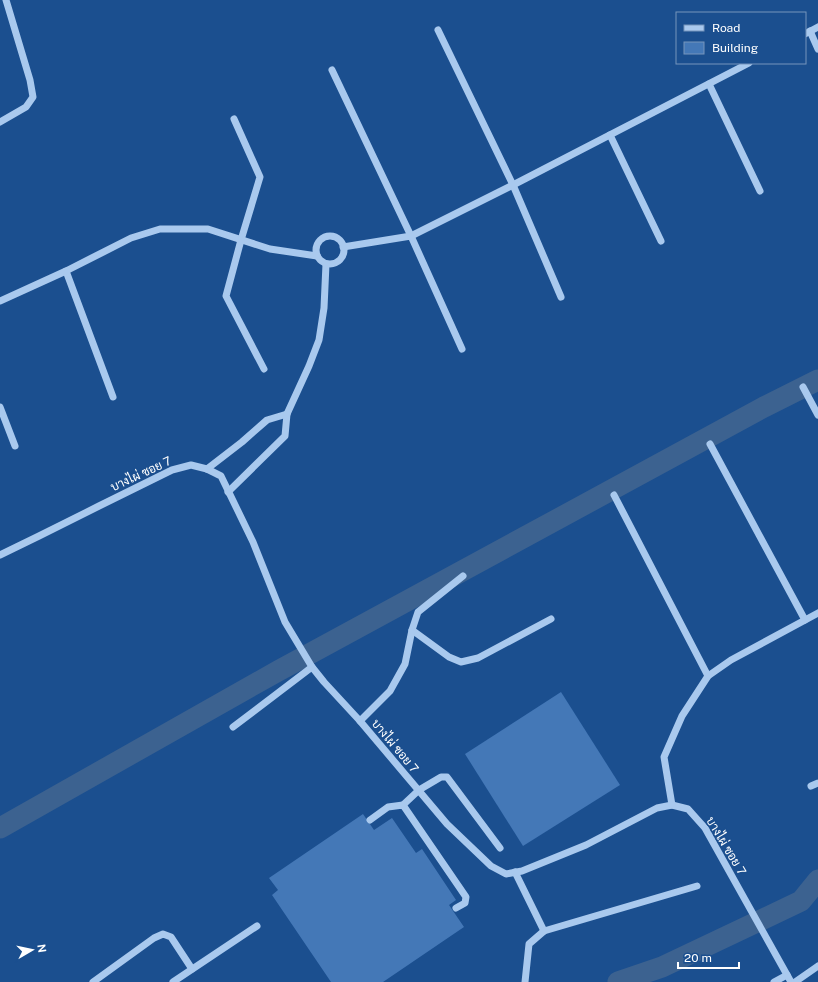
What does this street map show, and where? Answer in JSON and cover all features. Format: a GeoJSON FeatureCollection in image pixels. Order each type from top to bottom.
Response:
{"type":"FeatureCollection","features":[{"type":"Feature","properties":{"kind":"street"},"geometry":{"type":"LineString","coordinates":[[0,122],[26,107],[32,97],[30,80],[6,0]]}},
{"type":"Feature","properties":{"kind":"street"},"geometry":{"type":"LineString","coordinates":[[818,27],[807,32],[818,49]]}},
{"type":"Feature","properties":{"kind":"street"},"geometry":{"type":"LineString","coordinates":[[438,30],[513,185],[561,297]]}},
{"type":"Feature","properties":{"kind":"street"},"geometry":{"type":"LineString","coordinates":[[343,247],[411,236],[747,64]]}},
{"type":"Feature","properties":{"kind":"street"},"geometry":{"type":"LineString","coordinates":[[332,70],[411,236],[462,349]]}},
{"type":"Feature","properties":{"kind":"street"},"geometry":{"type":"LineString","coordinates":[[709,84],[760,191]]}},
{"type":"Feature","properties":{"kind":"street"},"geometry":{"type":"LineString","coordinates":[[234,119],[260,177],[226,296],[264,369]]}},
{"type":"Feature","properties":{"kind":"street"},"geometry":{"type":"LineString","coordinates":[[610,135],[660,241]]}},
{"type":"Feature","properties":{"kind":"street"},"geometry":{"type":"LineString","coordinates":[[0,301],[66,271],[131,238],[160,229],[208,229],[270,249],[317,256]]}},
{"type":"Feature","properties":{"kind":"street"},"geometry":{"type":"LineString","coordinates":[[326,237],[336,238],[340,241],[343,247],[344,253],[342,258],[337,262],[326,264],[317,256],[316,250],[318,244],[326,237]]}},
{"type":"Feature","properties":{"kind":"street"},"geometry":{"type":"LineString","coordinates":[[228,492],[285,436],[287,414],[319,340],[324,308],[326,264]]}},
{"type":"Feature","properties":{"kind":"street"},"geometry":{"type":"LineString","coordinates":[[66,271],[113,397]]}},
{"type":"Feature","properties":{"kind":"street"},"geometry":{"type":"LineString","coordinates":[[803,387],[818,415]]}},
{"type":"Feature","properties":{"kind":"street"},"geometry":{"type":"LineString","coordinates":[[0,407],[15,446]]}},
{"type":"Feature","properties":{"kind":"street"},"geometry":{"type":"LineString","coordinates":[[207,469],[242,442],[267,420],[287,414]]}},
{"type":"Feature","properties":{"kind":"street"},"geometry":{"type":"LineString","coordinates":[[710,444],[805,620]]}},
{"type":"Feature","properties":{"kind":"street","name":"บางไผ่ ซอย 7"},"geometry":{"type":"LineString","coordinates":[[0,555],[172,470],[192,465],[207,469],[221,476],[253,542],[285,622],[310,664],[446,824],[491,866],[506,874],[522,871],[586,845],[657,808],[672,805],[688,809],[705,828],[791,982]]}},
{"type":"Feature","properties":{"kind":"street"},"geometry":{"type":"LineString","coordinates":[[614,495],[708,676]]}},
{"type":"Feature","properties":{"kind":"street"},"geometry":{"type":"LineString","coordinates":[[360,721],[390,691],[405,664],[412,630],[418,612],[463,576]]}},
{"type":"Feature","properties":{"kind":"street"},"geometry":{"type":"LineString","coordinates":[[672,805],[664,757],[682,716],[708,676],[731,660],[818,614]]}},
{"type":"Feature","properties":{"kind":"street"},"geometry":{"type":"LineString","coordinates":[[412,630],[449,657],[461,662],[478,658],[551,619]]}},
{"type":"Feature","properties":{"kind":"street"},"geometry":{"type":"LineString","coordinates":[[233,727],[310,664]]}},
{"type":"Feature","properties":{"kind":"street"},"geometry":{"type":"LineString","coordinates":[[370,820],[388,807],[403,805],[418,790],[441,777],[447,778],[500,848]]}},
{"type":"Feature","properties":{"kind":"street"},"geometry":{"type":"LineString","coordinates":[[811,786],[818,783]]}},
{"type":"Feature","properties":{"kind":"street"},"geometry":{"type":"LineString","coordinates":[[403,805],[466,897],[465,902],[456,908]]}},
{"type":"Feature","properties":{"kind":"street"},"geometry":{"type":"LineString","coordinates":[[515,872],[544,931]]}},
{"type":"Feature","properties":{"kind":"street"},"geometry":{"type":"LineString","coordinates":[[525,982],[529,944],[544,931],[697,886]]}},
{"type":"Feature","properties":{"kind":"street"},"geometry":{"type":"LineString","coordinates":[[173,982],[257,926]]}},
{"type":"Feature","properties":{"kind":"street"},"geometry":{"type":"LineString","coordinates":[[93,982],[154,938],[163,934],[171,938],[192,969]]}},
{"type":"Feature","properties":{"kind":"street"},"geometry":{"type":"LineString","coordinates":[[795,982],[818,966]]}},
{"type":"Feature","properties":{"kind":"street"},"geometry":{"type":"LineString","coordinates":[[774,982],[787,975]]}},
{"type":"Feature","properties":{"kind":"building"},"geometry":{"type":"Polygon","coordinates":[[[561,692],[620,785],[523,846],[465,754],[561,692]]]}},
{"type":"Feature","properties":{"kind":"building"},"geometry":{"type":"Polygon","coordinates":[[[363,814],[374,830],[392,818],[416,853],[422,849],[456,900],[449,905],[464,927],[383,982],[331,982],[272,895],[278,890],[269,878],[363,814]]]}},
{"type":"Feature","properties":{"kind":"waterway"},"geometry":{"type":"LineString","coordinates":[[0,828],[278,671],[764,407],[818,380]]}},
{"type":"Feature","properties":{"kind":"waterway"},"geometry":{"type":"LineString","coordinates":[[618,982],[662,967],[801,901],[818,880]]}}]}
